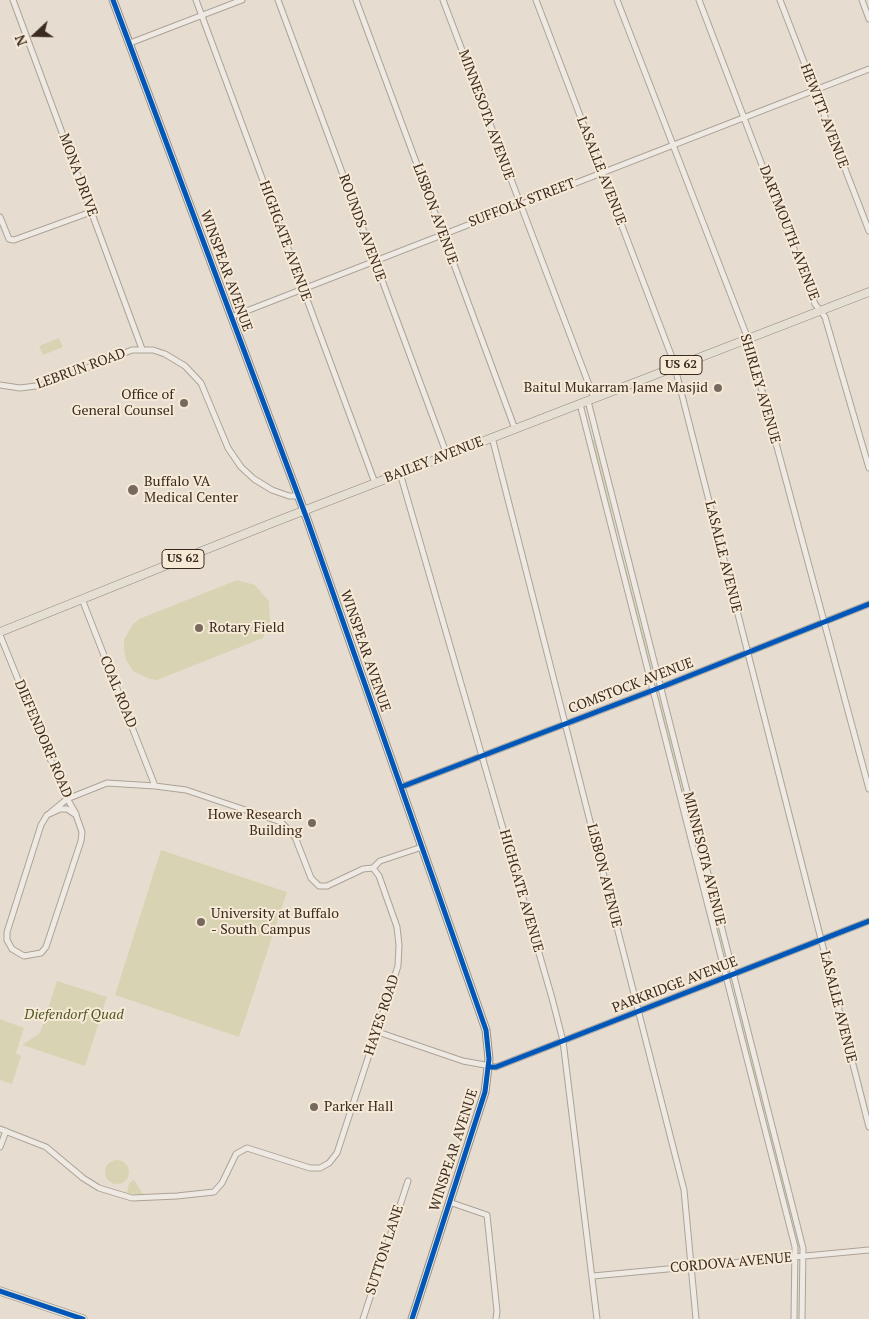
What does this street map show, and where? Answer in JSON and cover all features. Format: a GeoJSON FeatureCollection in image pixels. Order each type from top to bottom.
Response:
{"type":"FeatureCollection","features":[{"type":"Feature","properties":{"kind":"main road","name":"BAILEY AVENUE"},"geometry":{"type":"LineString","coordinates":[[0,634],[304,510],[869,292]]}},
{"type":"Feature","properties":{"kind":"main road"},"geometry":{"type":"LineString","coordinates":[[0,1291],[63,1316],[83,1319]]}},
{"type":"Feature","properties":{"kind":"street","name":"MONA DRIVE"},"geometry":{"type":"LineString","coordinates":[[13,0],[142,349]]}},
{"type":"Feature","properties":{"kind":"street","name":"WINSPEAR AVENUE"},"geometry":{"type":"LineString","coordinates":[[113,0],[299,496],[482,1016],[488,1042],[489,1067],[485,1092],[412,1319]]}},
{"type":"Feature","properties":{"kind":"street","name":"HIGHGATE AVENUE"},"geometry":{"type":"LineString","coordinates":[[196,0],[375,483]]}},
{"type":"Feature","properties":{"kind":"street"},"geometry":{"type":"LineString","coordinates":[[130,44],[242,0]]}},
{"type":"Feature","properties":{"kind":"street","name":"ROUNDS AVENUE"},"geometry":{"type":"LineString","coordinates":[[278,0],[447,455]]}},
{"type":"Feature","properties":{"kind":"street","name":"LISBON AVENUE"},"geometry":{"type":"LineString","coordinates":[[356,0],[515,428]]}},
{"type":"Feature","properties":{"kind":"street","name":"MINNESOTA AVENUE"},"geometry":{"type":"LineString","coordinates":[[444,0],[520,204],[587,401],[803,1248],[802,1319]]}},
{"type":"Feature","properties":{"kind":"street","name":"LASALLE AVENUE"},"geometry":{"type":"LineString","coordinates":[[536,0],[675,367],[869,1127]]}},
{"type":"Feature","properties":{"kind":"street","name":"SHIRLEY AVENUE"},"geometry":{"type":"LineString","coordinates":[[617,0],[748,339],[869,789]]}},
{"type":"Feature","properties":{"kind":"street","name":"DARTMOUTH AVENUE"},"geometry":{"type":"LineString","coordinates":[[699,0],[815,304],[825,317],[869,468]]}},
{"type":"Feature","properties":{"kind":"street","name":"HEWITT AVENUE"},"geometry":{"type":"LineString","coordinates":[[780,0],[869,231]]}},
{"type":"Feature","properties":{"kind":"street"},"geometry":{"type":"LineString","coordinates":[[862,0],[869,19]]}},
{"type":"Feature","properties":{"kind":"street","name":"SUFFOLK STREET"},"geometry":{"type":"LineString","coordinates":[[231,317],[869,69]]}},
{"type":"Feature","properties":{"kind":"street"},"geometry":{"type":"LineString","coordinates":[[0,218],[9,239],[14,240],[91,212]]}},
{"type":"Feature","properties":{"kind":"street","name":"LEBRUN ROAD"},"geometry":{"type":"LineString","coordinates":[[0,385],[32,388],[110,357],[142,349],[153,350],[177,360],[193,373],[205,390],[228,448],[248,473],[282,494],[299,496]]}},
{"type":"Feature","properties":{"kind":"street","name":"MINNESOTA AVENUE"},"geometry":{"type":"LineString","coordinates":[[587,401],[616,547],[795,1247],[794,1319]]}},
{"type":"Feature","properties":{"kind":"street","name":"LISBON AVENUE"},"geometry":{"type":"LineString","coordinates":[[492,437],[684,1190],[696,1319]]}},
{"type":"Feature","properties":{"kind":"street","name":"HIGHGATE AVENUE"},"geometry":{"type":"LineString","coordinates":[[400,473],[563,1041],[597,1319]]}},
{"type":"Feature","properties":{"kind":"street"},"geometry":{"type":"LineString","coordinates":[[616,547],[625,545]]}},
{"type":"Feature","properties":{"kind":"street","name":"COAL ROAD"},"geometry":{"type":"LineString","coordinates":[[82,599],[155,786]]}},
{"type":"Feature","properties":{"kind":"street","name":"COMSTOCK AVENUE"},"geometry":{"type":"LineString","coordinates":[[401,787],[825,623],[869,604]]}},
{"type":"Feature","properties":{"kind":"street","name":"DIEFENDORF ROAD"},"geometry":{"type":"LineString","coordinates":[[0,634],[82,832],[81,841],[46,947],[41,953],[24,956],[12,949],[7,940],[7,932],[41,825],[50,813]]}},
{"type":"Feature","properties":{"kind":"street"},"geometry":{"type":"LineString","coordinates":[[50,813],[67,799],[107,783],[155,786],[198,793],[281,822],[295,837],[311,878],[319,886],[327,886],[363,869],[373,868],[380,861],[422,847]]}},
{"type":"Feature","properties":{"kind":"street"},"geometry":{"type":"LineString","coordinates":[[50,813],[67,810],[76,815]]}},
{"type":"Feature","properties":{"kind":"street"},"geometry":{"type":"LineString","coordinates":[[689,832],[697,830]]}},
{"type":"Feature","properties":{"kind":"street","name":"HAYES ROAD"},"geometry":{"type":"LineString","coordinates":[[3,1130],[46,1147],[79,1175],[99,1188],[132,1198],[214,1192],[222,1183],[236,1154],[247,1148],[304,1166],[320,1168],[329,1163],[337,1152],[396,974],[399,945],[395,918],[379,876],[373,868]]}},
{"type":"Feature","properties":{"kind":"street","name":"PARKRIDGE AVENUE"},"geometry":{"type":"LineString","coordinates":[[489,1067],[496,1067],[869,921]]}},
{"type":"Feature","properties":{"kind":"street"},"geometry":{"type":"LineString","coordinates":[[378,1032],[489,1067]]}},
{"type":"Feature","properties":{"kind":"street"},"geometry":{"type":"LineString","coordinates":[[761,1118],[769,1115]]}},
{"type":"Feature","properties":{"kind":"street"},"geometry":{"type":"LineString","coordinates":[[0,1147],[3,1130]]}},
{"type":"Feature","properties":{"kind":"street","name":"SUTTON LANE"},"geometry":{"type":"LineString","coordinates":[[363,1319],[408,1180]]}},
{"type":"Feature","properties":{"kind":"street"},"geometry":{"type":"LineString","coordinates":[[449,1202],[487,1215],[497,1311],[496,1319]]}},
{"type":"Feature","properties":{"kind":"street","name":"CORDOVA AVENUE"},"geometry":{"type":"LineString","coordinates":[[593,1276],[869,1250]]}},
{"type":"Feature","properties":{"kind":"green space"},"geometry":{"type":"Polygon","coordinates":[[[59,338],[63,347],[43,355],[39,346],[59,338]]]}},
{"type":"Feature","properties":{"kind":"green space"},"geometry":{"type":"Polygon","coordinates":[[[592,441],[595,441],[619,541],[592,441]]]}},
{"type":"Feature","properties":{"kind":"green space"},"geometry":{"type":"Polygon","coordinates":[[[621,549],[655,678],[654,679],[620,551],[621,549]]]}},
{"type":"Feature","properties":{"kind":"green space","name":"Rotary Field"},"geometry":{"type":"Polygon","coordinates":[[[237,580],[255,585],[269,601],[270,622],[263,638],[157,680],[149,679],[133,671],[126,660],[124,650],[124,640],[132,625],[139,619],[237,580]]]}},
{"type":"Feature","properties":{"kind":"green space"},"geometry":{"type":"Polygon","coordinates":[[[659,696],[693,825],[692,827],[658,698],[659,696]]]}},
{"type":"Feature","properties":{"kind":"green space"},"geometry":{"type":"Polygon","coordinates":[[[694,835],[728,964],[727,965],[693,837],[694,835]]]}},
{"type":"Feature","properties":{"kind":"green space"},"geometry":{"type":"Polygon","coordinates":[[[161,850],[287,892],[239,1037],[115,995],[161,850]]]}},
{"type":"Feature","properties":{"kind":"green space","name":"Diefendorf Quad"},"geometry":{"type":"Polygon","coordinates":[[[57,981],[107,997],[85,1066],[22,1045],[40,1033],[57,981]]]}},
{"type":"Feature","properties":{"kind":"green space"},"geometry":{"type":"Polygon","coordinates":[[[734,988],[765,1113],[763,1112],[734,988]]]}},
{"type":"Feature","properties":{"kind":"green space"},"geometry":{"type":"Polygon","coordinates":[[[0,1019],[24,1028],[16,1053],[21,1056],[12,1084],[0,1080],[0,1019]]]}},
{"type":"Feature","properties":{"kind":"green space"},"geometry":{"type":"Polygon","coordinates":[[[767,1121],[800,1245],[799,1247],[766,1123],[767,1121]]]}},
{"type":"Feature","properties":{"kind":"green space"},"geometry":{"type":"Polygon","coordinates":[[[117,1160],[122,1161],[128,1167],[128,1177],[122,1183],[117,1184],[112,1183],[106,1177],[105,1172],[106,1167],[112,1161],[117,1160]]]}},
{"type":"Feature","properties":{"kind":"green space"},"geometry":{"type":"Polygon","coordinates":[[[134,1180],[143,1195],[127,1193],[129,1183],[134,1180]]]}},
{"type":"Feature","properties":{"kind":"cycle path"},"geometry":{"type":"LineString","coordinates":[[113,0],[307,519],[486,1030],[489,1059],[485,1092],[412,1319]]}},
{"type":"Feature","properties":{"kind":"cycle path"},"geometry":{"type":"LineString","coordinates":[[401,787],[664,686],[869,604]]}},
{"type":"Feature","properties":{"kind":"cycle path"},"geometry":{"type":"LineString","coordinates":[[489,1067],[496,1067],[869,921]]}},
{"type":"Feature","properties":{"kind":"cycle path"},"geometry":{"type":"LineString","coordinates":[[0,1291],[83,1319]]}},
{"type":"Feature","properties":{"kind":"place","name":"Baitul Mukarram Jame Masjid"},"geometry":{"type":"Point","coordinates":[718,388]}},
{"type":"Feature","properties":{"kind":"place","name":"Office of General Counsel"},"geometry":{"type":"Point","coordinates":[184,403]}},
{"type":"Feature","properties":{"kind":"place","name":"Buffalo VA Medical Center"},"geometry":{"type":"Point","coordinates":[133,490]}},
{"type":"Feature","properties":{"kind":"place","name":"Rotary Field"},"geometry":{"type":"Point","coordinates":[199,628]}},
{"type":"Feature","properties":{"kind":"place","name":"Howe Research Building"},"geometry":{"type":"Point","coordinates":[312,823]}},
{"type":"Feature","properties":{"kind":"place","name":"University at Buffalo - South Campus"},"geometry":{"type":"Point","coordinates":[201,922]}},
{"type":"Feature","properties":{"kind":"place","name":"Parker Hall"},"geometry":{"type":"Point","coordinates":[314,1107]}}]}
